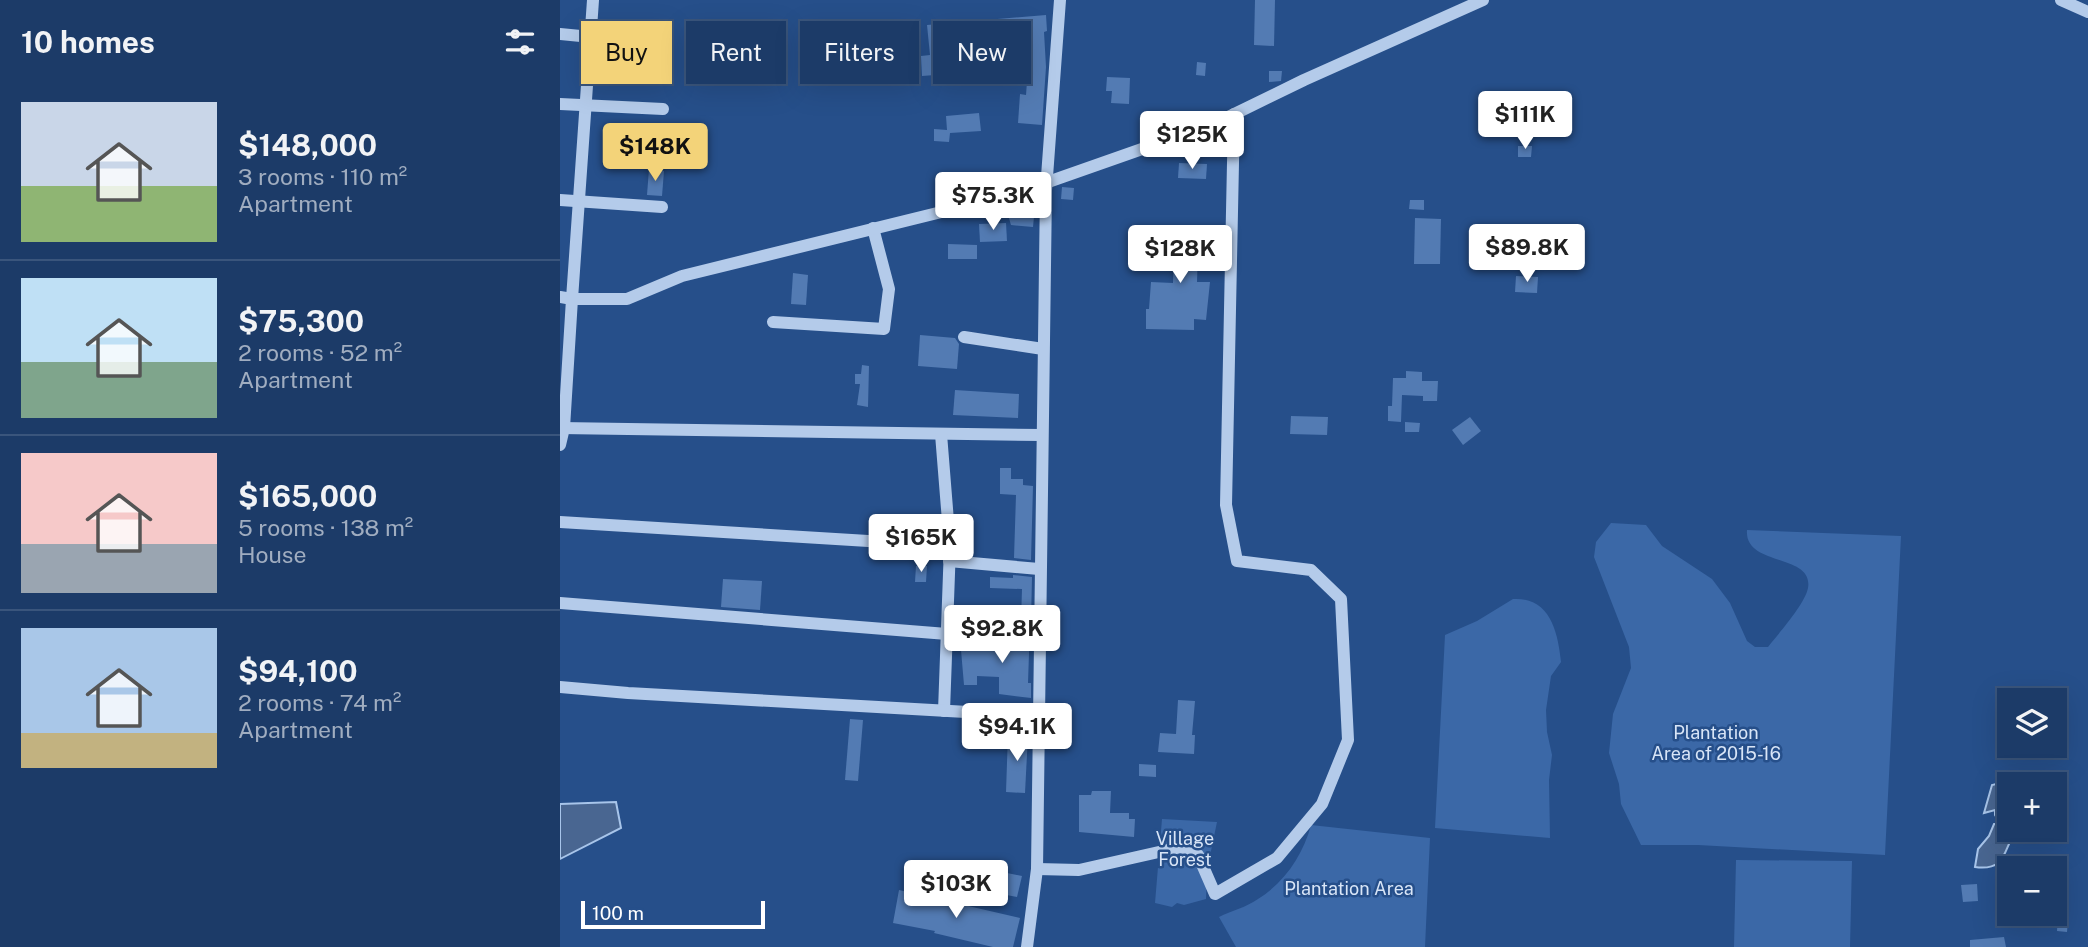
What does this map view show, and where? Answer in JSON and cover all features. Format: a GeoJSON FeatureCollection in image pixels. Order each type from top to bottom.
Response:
{"type":"FeatureCollection","features":[{"type":"Feature","properties":{"kind":"street"},"geometry":{"type":"LineString","coordinates":[[592,21],[593,0]]}},
{"type":"Feature","properties":{"kind":"street"},"geometry":{"type":"LineString","coordinates":[[1027,947],[1037,869],[1046,181],[1060,0]]}},
{"type":"Feature","properties":{"kind":"street"},"geometry":{"type":"LineString","coordinates":[[566,298],[627,299],[682,276],[982,202],[1216,122],[1483,0]]}},
{"type":"Feature","properties":{"kind":"street"},"geometry":{"type":"LineString","coordinates":[[2062,0],[2088,12]]}},
{"type":"Feature","properties":{"kind":"street"},"geometry":{"type":"LineString","coordinates":[[560,34],[581,36]]}},
{"type":"Feature","properties":{"kind":"street"},"geometry":{"type":"LineString","coordinates":[[560,445],[566,298],[578,202],[586,84]]}},
{"type":"Feature","properties":{"kind":"street"},"geometry":{"type":"LineString","coordinates":[[560,104],[663,109]]}},
{"type":"Feature","properties":{"kind":"street"},"geometry":{"type":"LineString","coordinates":[[1037,869],[1079,870],[1181,847],[1198,855],[1215,894],[1277,858],[1322,804],[1348,740],[1341,599],[1311,570],[1237,561],[1226,505],[1234,114]]}},
{"type":"Feature","properties":{"kind":"street"},"geometry":{"type":"LineString","coordinates":[[560,200],[662,207]]}},
{"type":"Feature","properties":{"kind":"street"},"geometry":{"type":"LineString","coordinates":[[773,322],[884,328],[889,289],[873,228]]}},
{"type":"Feature","properties":{"kind":"street"},"geometry":{"type":"LineString","coordinates":[[964,337],[1043,349]]}},
{"type":"Feature","properties":{"kind":"street"},"geometry":{"type":"LineString","coordinates":[[562,428],[1041,435]]}},
{"type":"Feature","properties":{"kind":"street"},"geometry":{"type":"LineString","coordinates":[[941,434],[950,546],[944,711]]}},
{"type":"Feature","properties":{"kind":"street"},"geometry":{"type":"LineString","coordinates":[[560,522],[950,546]]}},
{"type":"Feature","properties":{"kind":"street"},"geometry":{"type":"LineString","coordinates":[[949,561],[1039,569]]}},
{"type":"Feature","properties":{"kind":"street"},"geometry":{"type":"LineString","coordinates":[[560,603],[947,634]]}},
{"type":"Feature","properties":{"kind":"street"},"geometry":{"type":"LineString","coordinates":[[560,687],[1038,716]]}},
{"type":"Feature","properties":{"kind":"green space","name":"Plantation Area of 2015-16"},"geometry":{"type":"Polygon","coordinates":[[[1611,523],[1646,525],[1662,546],[1712,579],[1730,603],[1747,641],[1755,647],[1768,647],[1797,610],[1808,588],[1807,577],[1801,569],[1756,550],[1749,542],[1747,530],[1901,536],[1885,855],[1698,845],[1641,845],[1621,804],[1619,784],[1609,753],[1613,714],[1631,668],[1629,647],[1594,557],[1596,542],[1611,523]]]}},
{"type":"Feature","properties":{"kind":"green space"},"geometry":{"type":"Polygon","coordinates":[[[1513,599],[1526,600],[1544,610],[1554,628],[1560,651],[1561,662],[1551,676],[1546,710],[1552,755],[1549,780],[1550,838],[1435,828],[1445,635],[1477,621],[1513,599]]]}},
{"type":"Feature","properties":{"kind":"green space","name":"Village Forest"},"geometry":{"type":"Polygon","coordinates":[[[1162,819],[1217,822],[1207,870],[1206,899],[1184,905],[1177,903],[1172,907],[1155,903],[1162,819]]]}},
{"type":"Feature","properties":{"kind":"green space","name":"Plantation Area"},"geometry":{"type":"Polygon","coordinates":[[[1311,825],[1430,838],[1425,947],[1236,947],[1219,917],[1254,902],[1285,876],[1298,857],[1311,825]]]}},
{"type":"Feature","properties":{"kind":"green space"},"geometry":{"type":"Polygon","coordinates":[[[1736,860],[1852,861],[1850,947],[1734,947],[1736,860]]]}},
{"type":"Feature","properties":{"kind":"shaded area"},"geometry":{"type":"Polygon","coordinates":[[[1997,784],[1997,818],[1995,810],[1984,813],[1992,785],[1997,784]]]}},
{"type":"Feature","properties":{"kind":"shaded area"},"geometry":{"type":"Polygon","coordinates":[[[616,802],[621,828],[560,859],[560,804],[616,802]]]}},
{"type":"Feature","properties":{"kind":"shaded area"},"geometry":{"type":"Polygon","coordinates":[[[1994,824],[1997,824],[1997,842],[2011,842],[2004,856],[1997,856],[1997,863],[1975,867],[1978,849],[1989,836],[1994,824]]]}},
{"type":"Feature","properties":{"kind":"building"},"geometry":{"type":"Polygon","coordinates":[[[1255,0],[1275,0],[1274,46],[1254,45],[1255,0]]]}},
{"type":"Feature","properties":{"kind":"building"},"geometry":{"type":"Polygon","coordinates":[[[1046,15],[1042,125],[1018,123],[1020,94],[1026,95],[1027,84],[1031,84],[1031,21],[975,21],[1046,15]]]}},
{"type":"Feature","properties":{"kind":"building"},"geometry":{"type":"Polygon","coordinates":[[[933,24],[933,75],[922,76],[921,56],[930,55],[927,25],[933,24]]]}},
{"type":"Feature","properties":{"kind":"building"},"geometry":{"type":"Polygon","coordinates":[[[1197,62],[1206,63],[1205,76],[1196,75],[1197,62]]]}},
{"type":"Feature","properties":{"kind":"building"},"geometry":{"type":"Polygon","coordinates":[[[1269,71],[1282,71],[1281,81],[1269,82],[1269,71]]]}},
{"type":"Feature","properties":{"kind":"building"},"geometry":{"type":"Polygon","coordinates":[[[1107,77],[1130,78],[1129,104],[1111,103],[1112,91],[1106,91],[1107,77]]]}},
{"type":"Feature","properties":{"kind":"building"},"geometry":{"type":"Polygon","coordinates":[[[979,113],[981,131],[950,133],[949,142],[934,141],[934,129],[947,130],[946,116],[979,113]]]}},
{"type":"Feature","properties":{"kind":"building"},"geometry":{"type":"Polygon","coordinates":[[[1518,146],[1532,146],[1531,157],[1518,157],[1518,146]]]}},
{"type":"Feature","properties":{"kind":"building"},"geometry":{"type":"Polygon","coordinates":[[[1179,163],[1207,164],[1206,179],[1178,178],[1179,163]]]}},
{"type":"Feature","properties":{"kind":"building"},"geometry":{"type":"Polygon","coordinates":[[[649,169],[664,171],[662,196],[647,195],[649,169]]]}},
{"type":"Feature","properties":{"kind":"building"},"geometry":{"type":"Polygon","coordinates":[[[1062,187],[1074,188],[1073,200],[1061,199],[1062,187]]]}},
{"type":"Feature","properties":{"kind":"building"},"geometry":{"type":"Polygon","coordinates":[[[1036,196],[1033,227],[1011,225],[1005,205],[1036,196]]]}},
{"type":"Feature","properties":{"kind":"building"},"geometry":{"type":"Polygon","coordinates":[[[1410,200],[1424,200],[1424,210],[1409,209],[1410,200]]]}},
{"type":"Feature","properties":{"kind":"building"},"geometry":{"type":"Polygon","coordinates":[[[1415,218],[1441,219],[1440,264],[1414,264],[1415,218]]]}},
{"type":"Feature","properties":{"kind":"building"},"geometry":{"type":"Polygon","coordinates":[[[1006,223],[1007,241],[980,242],[979,224],[1006,223]]]}},
{"type":"Feature","properties":{"kind":"building"},"geometry":{"type":"Polygon","coordinates":[[[1487,227],[1504,228],[1503,250],[1486,249],[1487,227]]]}},
{"type":"Feature","properties":{"kind":"building"},"geometry":{"type":"Polygon","coordinates":[[[1183,228],[1202,229],[1201,239],[1207,239],[1206,252],[1198,252],[1197,282],[1210,282],[1206,320],[1194,319],[1194,330],[1146,329],[1146,309],[1149,309],[1151,282],[1173,283],[1174,248],[1160,248],[1161,231],[1182,232],[1183,228]]]}},
{"type":"Feature","properties":{"kind":"building"},"geometry":{"type":"Polygon","coordinates":[[[948,244],[977,245],[977,259],[948,259],[948,244]]]}},
{"type":"Feature","properties":{"kind":"building"},"geometry":{"type":"Polygon","coordinates":[[[793,273],[808,275],[806,305],[791,304],[793,273]]]}},
{"type":"Feature","properties":{"kind":"building"},"geometry":{"type":"Polygon","coordinates":[[[1516,276],[1538,277],[1537,293],[1515,292],[1516,276]]]}},
{"type":"Feature","properties":{"kind":"building"},"geometry":{"type":"Polygon","coordinates":[[[920,335],[955,338],[959,344],[957,369],[918,366],[920,335]]]}},
{"type":"Feature","properties":{"kind":"building"},"geometry":{"type":"Polygon","coordinates":[[[862,365],[869,366],[868,407],[857,405],[860,384],[855,384],[855,374],[861,374],[862,365]]]}},
{"type":"Feature","properties":{"kind":"building"},"geometry":{"type":"Polygon","coordinates":[[[1406,371],[1422,372],[1422,381],[1438,381],[1437,401],[1423,401],[1423,396],[1402,395],[1401,422],[1388,421],[1388,406],[1392,406],[1393,378],[1406,378],[1406,371]]]}},
{"type":"Feature","properties":{"kind":"building"},"geometry":{"type":"Polygon","coordinates":[[[955,390],[1019,394],[1018,418],[953,415],[955,390]]]}},
{"type":"Feature","properties":{"kind":"building"},"geometry":{"type":"Polygon","coordinates":[[[1291,416],[1328,417],[1327,435],[1290,434],[1291,416]]]}},
{"type":"Feature","properties":{"kind":"building"},"geometry":{"type":"Polygon","coordinates":[[[1470,417],[1481,431],[1463,445],[1452,430],[1470,417]]]}},
{"type":"Feature","properties":{"kind":"building"},"geometry":{"type":"Polygon","coordinates":[[[1405,422],[1420,423],[1419,432],[1405,432],[1405,422]]]}},
{"type":"Feature","properties":{"kind":"building"},"geometry":{"type":"Polygon","coordinates":[[[1000,468],[1011,468],[1011,479],[1023,479],[1023,485],[1033,486],[1031,560],[1014,558],[1016,495],[1000,494],[1000,468]]]}},
{"type":"Feature","properties":{"kind":"building"},"geometry":{"type":"Polygon","coordinates":[[[916,566],[927,566],[926,582],[915,582],[916,566]]]}},
{"type":"Feature","properties":{"kind":"building"},"geometry":{"type":"Polygon","coordinates":[[[1013,575],[1032,577],[1031,621],[1021,621],[1022,589],[990,588],[990,577],[1013,578],[1013,575]]]}},
{"type":"Feature","properties":{"kind":"building"},"geometry":{"type":"Polygon","coordinates":[[[723,579],[762,581],[760,610],[721,607],[723,579]]]}},
{"type":"Feature","properties":{"kind":"building"},"geometry":{"type":"Polygon","coordinates":[[[1013,624],[1030,624],[1028,683],[1031,683],[1031,698],[999,694],[999,677],[977,676],[977,685],[964,685],[961,650],[1013,651],[1013,624]]]}},
{"type":"Feature","properties":{"kind":"building"},"geometry":{"type":"Polygon","coordinates":[[[1178,700],[1195,701],[1192,735],[1195,735],[1194,754],[1158,752],[1160,733],[1176,734],[1178,700]]]}},
{"type":"Feature","properties":{"kind":"building"},"geometry":{"type":"Polygon","coordinates":[[[850,719],[863,720],[858,781],[845,780],[850,719]]]}},
{"type":"Feature","properties":{"kind":"building"},"geometry":{"type":"Polygon","coordinates":[[[1008,734],[1028,735],[1025,793],[1006,792],[1008,734]]]}},
{"type":"Feature","properties":{"kind":"building"},"geometry":{"type":"Polygon","coordinates":[[[1139,764],[1156,765],[1156,777],[1139,776],[1139,764]]]}},
{"type":"Feature","properties":{"kind":"building"},"geometry":{"type":"Polygon","coordinates":[[[1092,791],[1111,791],[1110,813],[1129,813],[1129,819],[1135,819],[1134,837],[1079,832],[1079,795],[1091,795],[1092,791]]]}},
{"type":"Feature","properties":{"kind":"building"},"geometry":{"type":"Polygon","coordinates":[[[973,866],[1022,876],[1017,897],[969,888],[973,866]]]}},
{"type":"Feature","properties":{"kind":"building"},"geometry":{"type":"Polygon","coordinates":[[[1977,884],[1978,901],[1963,902],[1961,885],[1977,884]]]}},
{"type":"Feature","properties":{"kind":"building"},"geometry":{"type":"Polygon","coordinates":[[[899,890],[1020,918],[1013,947],[993,947],[893,923],[899,890]]]}},
{"type":"Feature","properties":{"kind":"building"},"geometry":{"type":"Polygon","coordinates":[[[2069,906],[2067,932],[2057,931],[2057,926],[2067,926],[2069,906]]]}},
{"type":"Feature","properties":{"kind":"building"},"geometry":{"type":"Polygon","coordinates":[[[2004,937],[2006,947],[1970,947],[1970,940],[2004,937]]]}}]}
